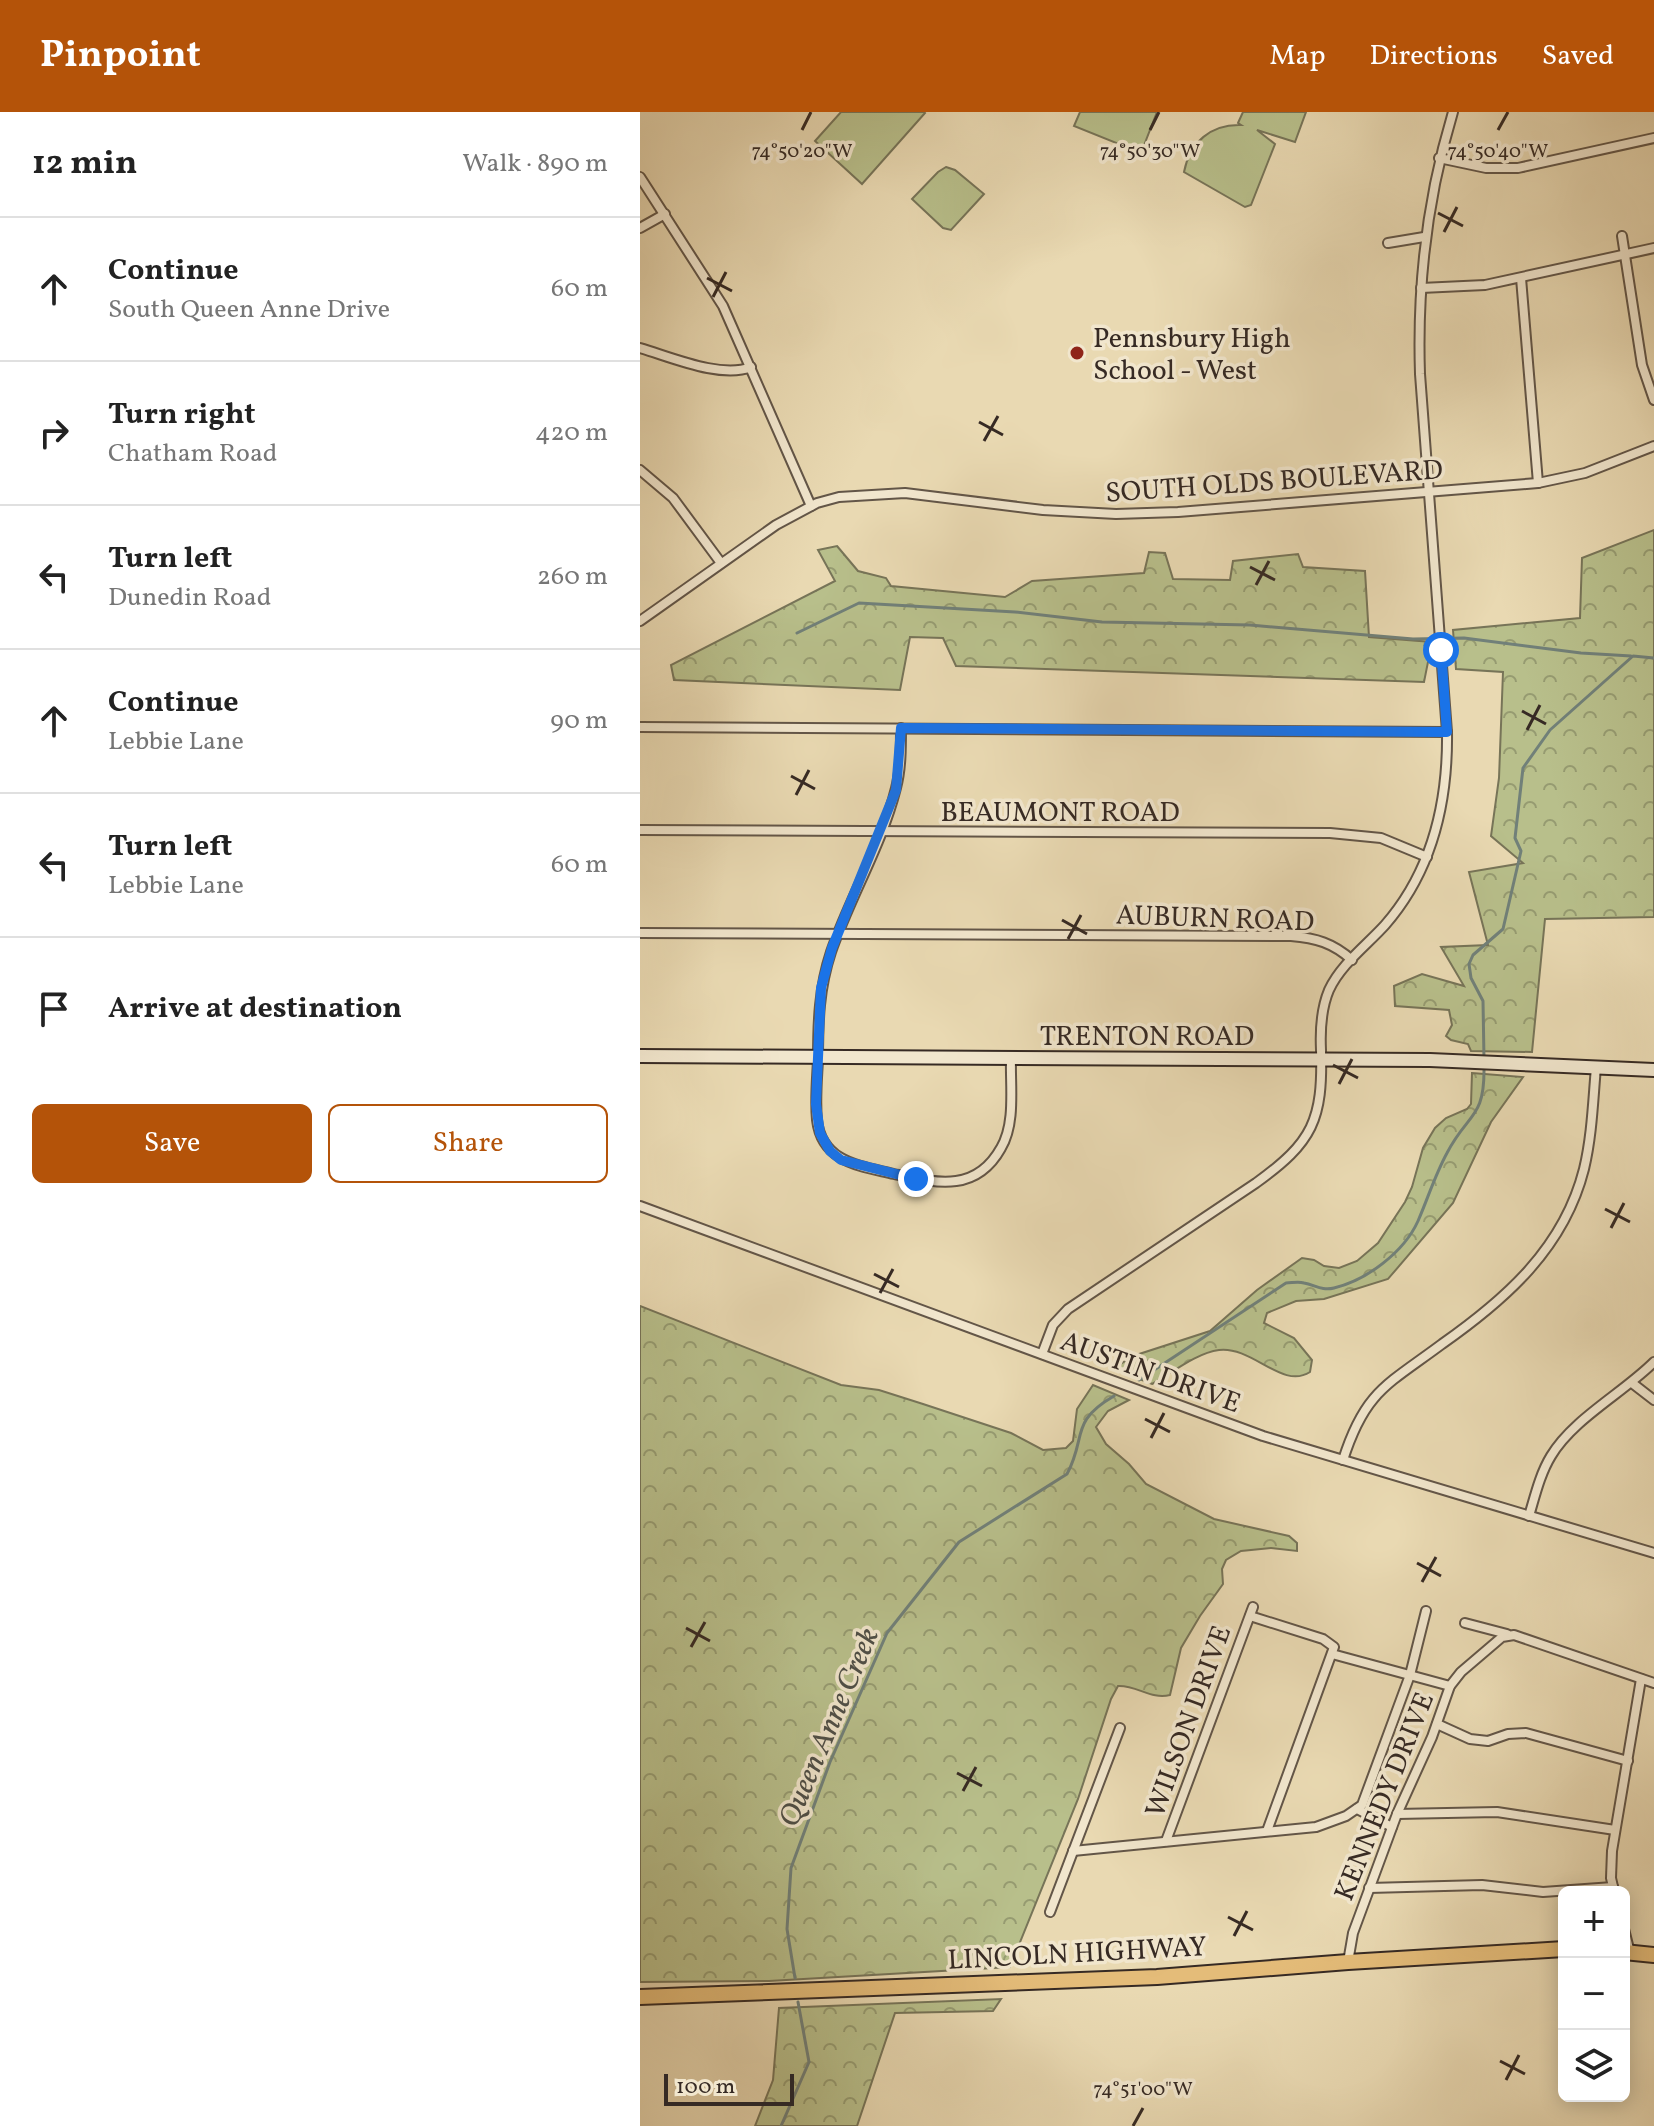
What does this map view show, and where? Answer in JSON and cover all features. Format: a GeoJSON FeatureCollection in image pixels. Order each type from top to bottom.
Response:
{"type":"FeatureCollection","features":[{"type":"Feature","properties":{"kind":"main road","name":"TRENTON ROAD"},"geometry":{"type":"LineString","coordinates":[[640,1056],[1475,1061],[1654,1070]]}},
{"type":"Feature","properties":{"kind":"main road","name":"LINCOLN HIGHWAY"},"geometry":{"type":"LineString","coordinates":[[640,1997],[1157,1977],[1558,1949]]}},
{"type":"Feature","properties":{"kind":"main road"},"geometry":{"type":"LineString","coordinates":[[1630,1952],[1654,1955]]}},
{"type":"Feature","properties":{"kind":"street"},"geometry":{"type":"LineString","coordinates":[[1042,1354],[1053,1325],[1068,1309],[1256,1183],[1292,1155],[1304,1141],[1315,1120],[1320,1101],[1320,1031],[1324,1007],[1334,981],[1403,901],[1427,857],[1443,802],[1447,732],[1420,374],[1421,288],[1424,237],[1439,158],[1453,112]]}},
{"type":"Feature","properties":{"kind":"street"},"geometry":{"type":"LineString","coordinates":[[1439,158],[1486,168],[1518,168],[1654,138]]}},
{"type":"Feature","properties":{"kind":"street"},"geometry":{"type":"LineString","coordinates":[[640,177],[718,297],[811,506]]}},
{"type":"Feature","properties":{"kind":"street"},"geometry":{"type":"LineString","coordinates":[[640,228],[665,214]]}},
{"type":"Feature","properties":{"kind":"street"},"geometry":{"type":"LineString","coordinates":[[1622,236],[1642,365],[1654,400]]}},
{"type":"Feature","properties":{"kind":"street"},"geometry":{"type":"LineString","coordinates":[[1388,243],[1424,237]]}},
{"type":"Feature","properties":{"kind":"street"},"geometry":{"type":"LineString","coordinates":[[1421,288],[1461,288],[1521,278],[1654,248]]}},
{"type":"Feature","properties":{"kind":"street"},"geometry":{"type":"LineString","coordinates":[[1521,278],[1538,483]]}},
{"type":"Feature","properties":{"kind":"street"},"geometry":{"type":"LineString","coordinates":[[640,348],[720,370],[751,367]]}},
{"type":"Feature","properties":{"kind":"street","name":"SOUTH OLDS BOULEVARD"},"geometry":{"type":"LineString","coordinates":[[640,621],[776,525],[811,506],[839,497],[893,492],[1043,510],[1116,514],[1178,512],[1538,483],[1585,473],[1654,446]]}},
{"type":"Feature","properties":{"kind":"street"},"geometry":{"type":"LineString","coordinates":[[640,470],[673,498],[721,563]]}},
{"type":"Feature","properties":{"kind":"street"},"geometry":{"type":"LineString","coordinates":[[640,727],[1447,732]]}},
{"type":"Feature","properties":{"kind":"street"},"geometry":{"type":"LineString","coordinates":[[901,728],[898,778],[881,831],[838,934],[821,988],[817,1122],[820,1133],[830,1151],[851,1165],[935,1183],[959,1181],[980,1173],[1001,1148],[1009,1117],[1011,1058]]}},
{"type":"Feature","properties":{"kind":"street","name":"BEAUMONT ROAD"},"geometry":{"type":"LineString","coordinates":[[640,830],[1351,834],[1381,838],[1427,857]]}},
{"type":"Feature","properties":{"kind":"street","name":"AUBURN ROAD"},"geometry":{"type":"LineString","coordinates":[[640,933],[1291,936],[1327,942],[1352,960]]}},
{"type":"Feature","properties":{"kind":"street"},"geometry":{"type":"LineString","coordinates":[[1343,1460],[1359,1418],[1375,1395],[1509,1293],[1528,1274],[1558,1233],[1585,1168],[1596,1067]]}},
{"type":"Feature","properties":{"kind":"street","name":"AUSTIN DRIVE"},"geometry":{"type":"LineString","coordinates":[[640,1206],[1263,1436],[1654,1553]]}},
{"type":"Feature","properties":{"kind":"street"},"geometry":{"type":"LineString","coordinates":[[1529,1516],[1543,1471],[1553,1452],[1579,1425],[1654,1362]]}},
{"type":"Feature","properties":{"kind":"street"},"geometry":{"type":"LineString","coordinates":[[1632,1383],[1654,1400]]}},
{"type":"Feature","properties":{"kind":"street","name":"WILSON DRIVE"},"geometry":{"type":"LineString","coordinates":[[1166,1841],[1253,1607]]}},
{"type":"Feature","properties":{"kind":"street"},"geometry":{"type":"LineString","coordinates":[[1073,1851],[1316,1827],[1357,1809],[1368,1790],[1410,1675],[1426,1611]]}},
{"type":"Feature","properties":{"kind":"street","name":"WILSON DRIVE"},"geometry":{"type":"LineString","coordinates":[[1250,1616],[1323,1639],[1334,1645],[1332,1654],[1450,1686]]}},
{"type":"Feature","properties":{"kind":"street"},"geometry":{"type":"LineString","coordinates":[[1465,1623],[1508,1634],[1654,1683]]}},
{"type":"Feature","properties":{"kind":"street","name":"KENNEDY DRIVE"},"geometry":{"type":"LineString","coordinates":[[1348,1962],[1353,1933],[1369,1888],[1450,1686],[1481,1654],[1508,1634]]}},
{"type":"Feature","properties":{"kind":"street"},"geometry":{"type":"LineString","coordinates":[[1267,1831],[1332,1654]]}},
{"type":"Feature","properties":{"kind":"street"},"geometry":{"type":"LineString","coordinates":[[1613,1886],[1610,1866],[1641,1679]]}},
{"type":"Feature","properties":{"kind":"street"},"geometry":{"type":"LineString","coordinates":[[1437,1724],[1470,1739],[1488,1741],[1508,1734],[1526,1733],[1628,1761]]}},
{"type":"Feature","properties":{"kind":"street"},"geometry":{"type":"LineString","coordinates":[[1050,1912],[1120,1728]]}},
{"type":"Feature","properties":{"kind":"street"},"geometry":{"type":"LineString","coordinates":[[1357,1809],[1392,1827]]}},
{"type":"Feature","properties":{"kind":"street"},"geometry":{"type":"LineString","coordinates":[[1397,1814],[1497,1812],[1615,1830]]}},
{"type":"Feature","properties":{"kind":"street"},"geometry":{"type":"LineString","coordinates":[[1369,1888],[1482,1885],[1558,1892]]}},
{"type":"Feature","properties":{"kind":"green space"},"geometry":{"type":"Polygon","coordinates":[[[841,112],[925,113],[862,184],[815,141],[841,112]]]}},
{"type":"Feature","properties":{"kind":"green space"},"geometry":{"type":"Polygon","coordinates":[[[1080,112],[1157,112],[1141,153],[1074,126],[1080,112]]]}},
{"type":"Feature","properties":{"kind":"green space"},"geometry":{"type":"Polygon","coordinates":[[[1243,112],[1306,112],[1295,142],[1257,130],[1275,144],[1251,205],[1245,207],[1184,172],[1197,144],[1220,128],[1241,125],[1238,123],[1243,112]]]}},
{"type":"Feature","properties":{"kind":"green space"},"geometry":{"type":"Polygon","coordinates":[[[946,167],[955,170],[984,194],[951,230],[943,228],[912,199],[946,167]]]}},
{"type":"Feature","properties":{"kind":"green space"},"geometry":{"type":"Polygon","coordinates":[[[1654,530],[1654,917],[1545,919],[1532,1052],[1471,1051],[1468,1044],[1446,1036],[1452,1025],[1449,1010],[1395,1006],[1394,986],[1422,974],[1464,986],[1441,947],[1488,945],[1469,872],[1523,863],[1491,836],[1499,778],[1503,672],[1456,669],[1453,630],[1580,618],[1582,558],[1654,530]]]}},
{"type":"Feature","properties":{"kind":"green space"},"geometry":{"type":"Polygon","coordinates":[[[837,546],[858,571],[886,578],[891,586],[1005,597],[1032,581],[1144,573],[1149,552],[1165,553],[1173,579],[1230,580],[1233,561],[1298,554],[1303,567],[1365,571],[1369,637],[1432,642],[1424,682],[956,666],[943,638],[910,637],[900,690],[674,680],[671,665],[835,581],[818,550],[837,546]]]}},
{"type":"Feature","properties":{"kind":"green space"},"geometry":{"type":"Polygon","coordinates":[[[1472,1073],[1523,1077],[1491,1122],[1453,1203],[1388,1279],[1324,1299],[1296,1301],[1267,1313],[1264,1323],[1294,1338],[1312,1360],[1310,1372],[1289,1376],[1244,1354],[1219,1350],[1193,1359],[1152,1384],[1113,1369],[1133,1356],[1210,1331],[1257,1290],[1302,1258],[1339,1268],[1357,1261],[1378,1243],[1405,1202],[1423,1148],[1435,1128],[1471,1104],[1472,1073]]]}},
{"type":"Feature","properties":{"kind":"green space"},"geometry":{"type":"Polygon","coordinates":[[[640,1306],[841,1385],[879,1390],[923,1404],[1011,1433],[1043,1450],[1066,1448],[1073,1441],[1077,1409],[1093,1385],[1129,1400],[1108,1411],[1096,1427],[1106,1444],[1146,1484],[1214,1519],[1289,1536],[1297,1543],[1297,1551],[1271,1548],[1241,1551],[1226,1560],[1222,1569],[1223,1584],[1181,1648],[1170,1695],[1157,1696],[1118,1686],[1078,1799],[1010,1967],[769,1981],[640,1982],[640,1306]]]}},
{"type":"Feature","properties":{"kind":"green space"},"geometry":{"type":"Polygon","coordinates":[[[1001,1999],[993,2011],[895,2013],[857,2126],[755,2126],[773,2080],[779,2008],[1001,1999]]]}},
{"type":"Feature","properties":{"kind":"waterway"},"geometry":{"type":"LineString","coordinates":[[797,633],[859,603],[1015,612],[1102,622],[1250,625],[1413,639],[1464,638],[1631,656]]}},
{"type":"Feature","properties":{"kind":"waterway","name":"Queen Anne Creek"},"geometry":{"type":"LineString","coordinates":[[1484,1059],[1483,1001],[1471,978],[1469,964],[1473,955],[1503,929],[1521,851],[1515,838],[1523,768],[1550,730],[1633,656],[1654,658]]}},
{"type":"Feature","properties":{"kind":"waterway","name":"Queen Anne Creek"},"geometry":{"type":"LineString","coordinates":[[1139,1380],[1286,1283],[1300,1282],[1334,1288],[1359,1279],[1394,1254],[1412,1232],[1447,1153],[1478,1106],[1484,1084],[1484,1066]]}},
{"type":"Feature","properties":{"kind":"waterway","name":"Queen Anne Creek"},"geometry":{"type":"LineString","coordinates":[[795,1978],[787,1929],[791,1868],[830,1762],[887,1633],[959,1542],[1067,1474],[1085,1422],[1100,1405],[1114,1396]]}},
{"type":"Feature","properties":{"kind":"waterway","name":"Queen Anne Creek"},"geometry":{"type":"LineString","coordinates":[[781,2126],[809,2062],[798,2002]]}},
{"type":"Feature","properties":{"kind":"place","name":"Pennsbury High School - West"},"geometry":{"type":"Point","coordinates":[1077,353]}},
{"type":"Feature","properties":{"kind":"route"},"geometry":{"type":"LineString","coordinates":[[916,1179],[841,1160],[825,1145],[817,1122],[816,1104],[821,988],[832,948],[896,790],[901,728],[1447,732],[1441,650]]}}]}
